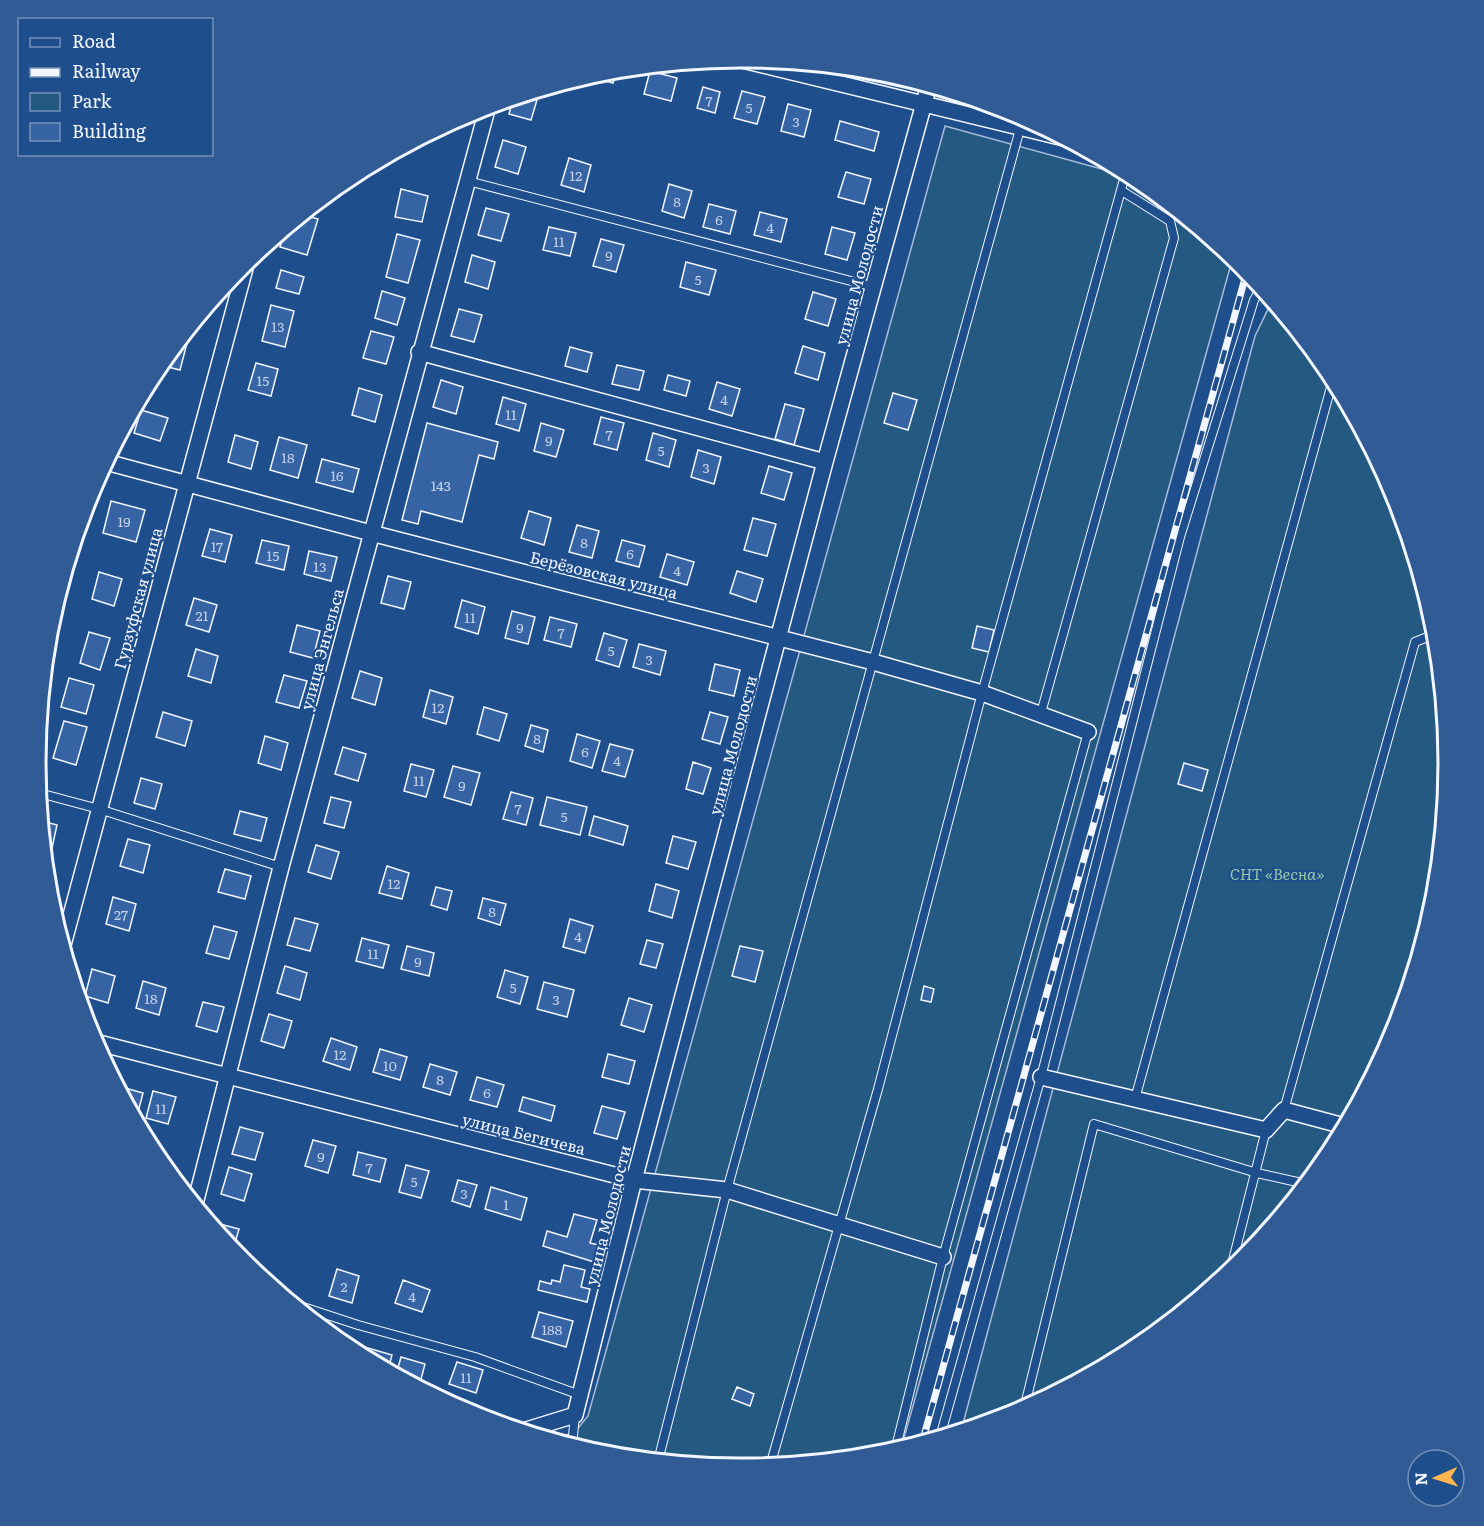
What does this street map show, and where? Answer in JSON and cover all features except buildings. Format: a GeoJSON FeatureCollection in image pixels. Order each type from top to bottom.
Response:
{"type":"FeatureCollection","features":[{"type":"Feature","properties":{"kind":"street"},"geometry":{"type":"LineString","coordinates":[[777,69],[1034,132]]}},
{"type":"Feature","properties":{"kind":"street","name":"улица Молодости"},"geometry":{"type":"LineString","coordinates":[[575,1415],[634,1180],[825,462],[927,92]]}},
{"type":"Feature","properties":{"kind":"street","name":"улица Энгельса"},"geometry":{"type":"LineString","coordinates":[[197,1195],[281,867],[419,352],[485,116]]}},
{"type":"Feature","properties":{"kind":"street","name":"Гурзуфская улица"},"geometry":{"type":"LineString","coordinates":[[67,930],[242,280]]}},
{"type":"Feature","properties":{"kind":"street"},"geometry":{"type":"LineString","coordinates":[[419,352],[825,462]]}},
{"type":"Feature","properties":{"kind":"street","name":"Берёзовская улица"},"geometry":{"type":"LineString","coordinates":[[114,464],[371,533],[873,662],[982,693],[1088,732]]}},
{"type":"Feature","properties":{"kind":"street","name":"улица Бегичева"},"geometry":{"type":"LineString","coordinates":[[106,1045],[634,1180],[727,1190],[943,1257]]}},
{"type":"Feature","properties":{"kind":"street"},"geometry":{"type":"LineString","coordinates":[[1041,1077],[1134,1101],[1266,1130],[1284,1110],[1336,1124]]}},
{"type":"Feature","properties":{"kind":"street"},"geometry":{"type":"LineString","coordinates":[[535,1427],[575,1415]]}},
{"type":"Feature","properties":{"kind":"lane"},"geometry":{"type":"LineString","coordinates":[[660,1454],[727,1190],[1020,129]]}},
{"type":"Feature","properties":{"kind":"lane"},"geometry":{"type":"LineString","coordinates":[[468,181],[874,287]]}},
{"type":"Feature","properties":{"kind":"lane"},"geometry":{"type":"LineString","coordinates":[[772,1457],[878,1089],[982,693],[1124,182]]}},
{"type":"Feature","properties":{"kind":"lane"},"geometry":{"type":"LineString","coordinates":[[1041,713],[1174,238],[1170,221],[1122,191]]}},
{"type":"Feature","properties":{"kind":"lane"},"geometry":{"type":"LineString","coordinates":[[942,1429],[1041,1077],[1180,537],[1257,295]]}},
{"type":"Feature","properties":{"kind":"lane"},"geometry":{"type":"LineString","coordinates":[[1134,1101],[1330,392]]}},
{"type":"Feature","properties":{"kind":"lane"},"geometry":{"type":"LineString","coordinates":[[1284,1110],[1415,642],[1426,637]]}},
{"type":"Feature","properties":{"kind":"lane"},"geometry":{"type":"LineString","coordinates":[[898,1441],[943,1257],[1088,732]]}},
{"type":"Feature","properties":{"kind":"lane"},"geometry":{"type":"LineString","coordinates":[[47,795],[99,809],[281,867]]}},
{"type":"Feature","properties":{"kind":"lane"},"geometry":{"type":"LineString","coordinates":[[1027,1397],[1094,1124],[1257,1173],[1297,1182]]}},
{"type":"Feature","properties":{"kind":"lane"},"geometry":{"type":"LineString","coordinates":[[1235,1254],[1266,1130]]}},
{"type":"Feature","properties":{"kind":"lane"},"geometry":{"type":"LineString","coordinates":[[313,1310],[475,1357],[580,1395]]}},
{"type":"Feature","properties":{"kind":"lane"},"geometry":{"type":"LineString","coordinates":[[573,1437],[575,1415]]}},
{"type":"Feature","properties":{"kind":"green space"},"geometry":{"type":"Polygon","coordinates":[[[945,126],[1103,170],[1165,211],[1230,267],[904,1439],[833,1453],[787,1457],[697,1457],[651,1453],[564,1435],[574,1433],[588,1416],[945,126]]]}},
{"type":"Feature","properties":{"kind":"green space","name":"СНТ «Весна»"},"geometry":{"type":"Polygon","coordinates":[[[1268,308],[1320,377],[1366,455],[1401,539],[1414,583],[1432,672],[1438,763],[1432,854],[1414,943],[1385,1029],[1344,1111],[1294,1186],[1234,1255],[1165,1315],[1090,1365],[1050,1387],[963,1423],[1255,336],[1268,308]]]}},
{"type":"Feature","properties":{"kind":"railway"},"geometry":{"type":"LineString","coordinates":[[924,1434],[1244,282]]}}]}
